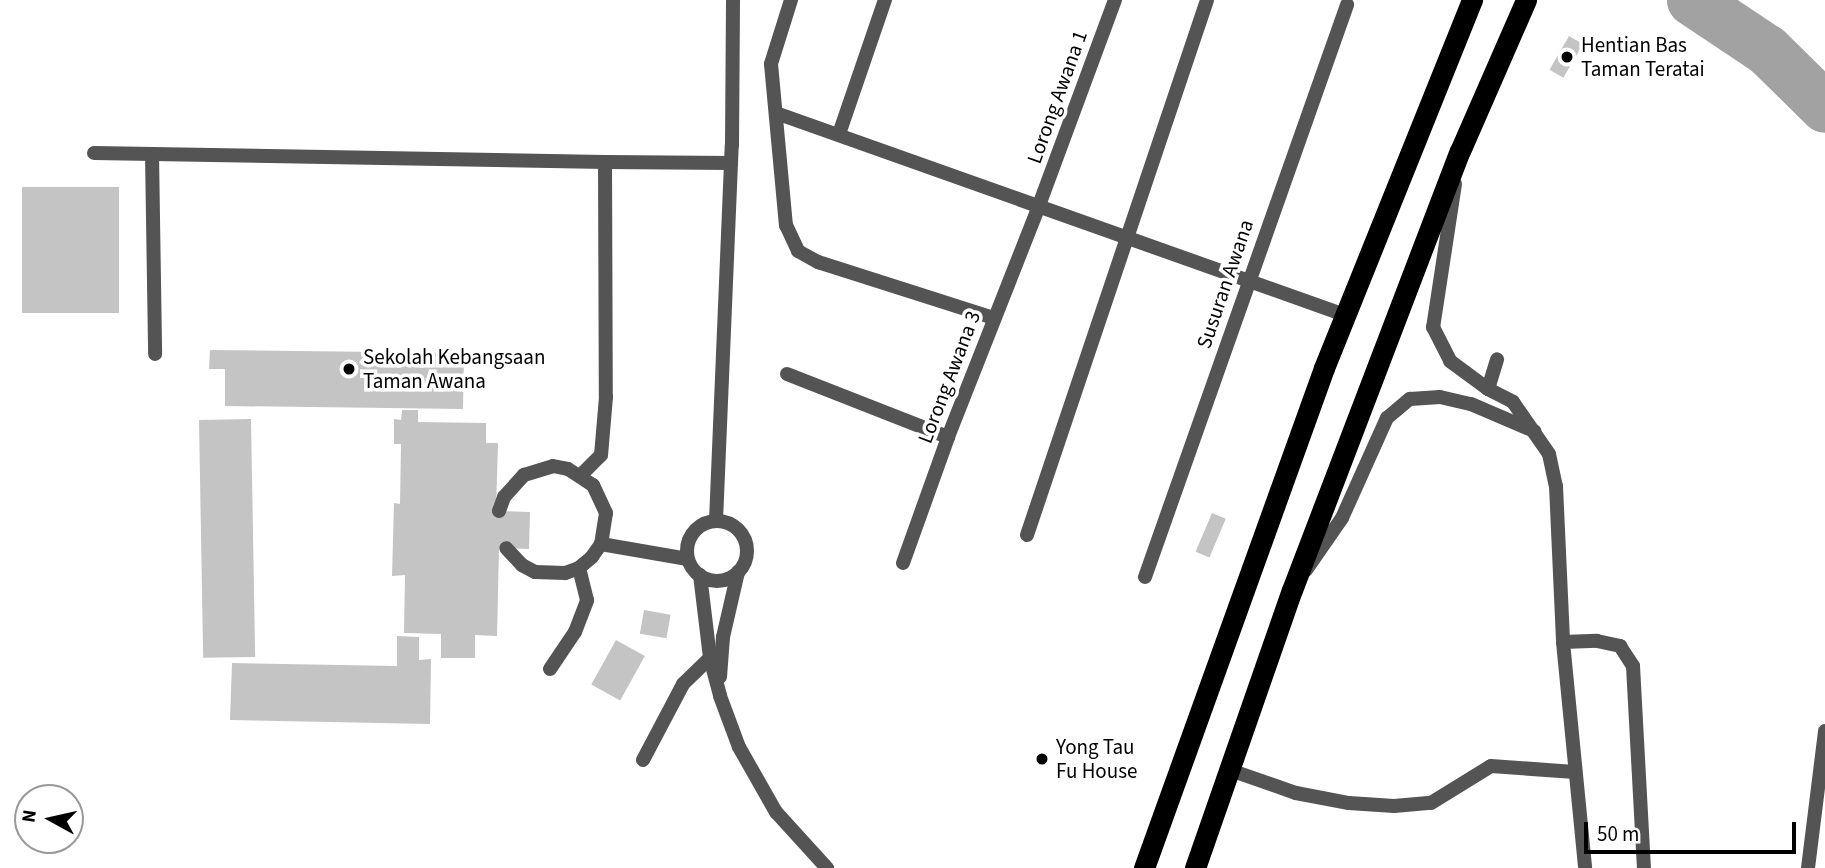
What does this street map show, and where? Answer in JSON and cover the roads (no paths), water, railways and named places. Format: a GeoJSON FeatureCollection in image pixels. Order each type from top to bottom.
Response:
{"type":"FeatureCollection","features":[{"type":"Feature","properties":{"kind":"highway"},"geometry":{"type":"LineString","coordinates":[[1144,865],[1345,315],[1472,0]]}},
{"type":"Feature","properties":{"kind":"highway"},"geometry":{"type":"LineString","coordinates":[[1195,868],[1292,590],[1460,151],[1526,0]]}},
{"type":"Feature","properties":{"kind":"street"},"geometry":{"type":"LineString","coordinates":[[716,521],[731,163],[733,0]]}},
{"type":"Feature","properties":{"kind":"street"},"geometry":{"type":"LineString","coordinates":[[791,0],[771,64],[786,225],[798,251],[818,262],[993,318]]}},
{"type":"Feature","properties":{"kind":"street"},"geometry":{"type":"LineString","coordinates":[[839,134],[885,0]]}},
{"type":"Feature","properties":{"kind":"street","name":"Lorong Awana 1"},"geometry":{"type":"LineString","coordinates":[[1038,208],[1115,0]]}},
{"type":"Feature","properties":{"kind":"street"},"geometry":{"type":"LineString","coordinates":[[1027,535],[1207,0]]}},
{"type":"Feature","properties":{"kind":"street","name":"Susuran Awana"},"geometry":{"type":"LineString","coordinates":[[1145,577],[1348,3]]}},
{"type":"Feature","properties":{"kind":"street"},"geometry":{"type":"LineString","coordinates":[[776,113],[1345,315]]}},
{"type":"Feature","properties":{"kind":"street"},"geometry":{"type":"LineString","coordinates":[[1460,151],[1433,327],[1450,361],[1488,389],[1513,402],[1549,454],[1556,486],[1563,642],[1585,868]]}},
{"type":"Feature","properties":{"kind":"street"},"geometry":{"type":"LineString","coordinates":[[94,153],[731,163]]}},
{"type":"Feature","properties":{"kind":"street"},"geometry":{"type":"LineString","coordinates":[[152,154],[155,354]]}},
{"type":"Feature","properties":{"kind":"street"},"geometry":{"type":"LineString","coordinates":[[581,475],[601,455],[606,397],[605,162]]}},
{"type":"Feature","properties":{"kind":"street","name":"Lorong Awana 3"},"geometry":{"type":"LineString","coordinates":[[903,563],[993,318],[1038,208]]}},
{"type":"Feature","properties":{"kind":"street"},"geometry":{"type":"LineString","coordinates":[[1488,389],[1497,359]]}},
{"type":"Feature","properties":{"kind":"street"},"geometry":{"type":"LineString","coordinates":[[788,374],[948,437]]}},
{"type":"Feature","properties":{"kind":"street"},"geometry":{"type":"LineString","coordinates":[[1292,590],[1342,518],[1387,418],[1410,399],[1440,397],[1471,404],[1535,431]]}},
{"type":"Feature","properties":{"kind":"street"},"geometry":{"type":"LineString","coordinates":[[499,511],[504,497],[524,475],[553,466],[581,475],[593,485],[606,513],[601,544],[592,557],[579,568],[565,573],[535,572],[522,565],[506,548]]}},
{"type":"Feature","properties":{"kind":"street"},"geometry":{"type":"LineString","coordinates":[[720,696],[723,637],[738,572],[747,554],[747,544],[735,527],[716,521],[697,529],[688,548],[688,559],[700,575],[710,657],[720,696],[739,747],[776,812],[827,868]]}},
{"type":"Feature","properties":{"kind":"street"},"geometry":{"type":"LineString","coordinates":[[601,544],[688,559]]}},
{"type":"Feature","properties":{"kind":"street"},"geometry":{"type":"LineString","coordinates":[[550,668],[575,632],[586,600],[579,568]]}},
{"type":"Feature","properties":{"kind":"street"},"geometry":{"type":"LineString","coordinates":[[700,575],[720,580],[738,572]]}},
{"type":"Feature","properties":{"kind":"street"},"geometry":{"type":"LineString","coordinates":[[1563,642],[1597,642],[1619,646],[1633,666],[1644,868]]}},
{"type":"Feature","properties":{"kind":"street"},"geometry":{"type":"LineString","coordinates":[[643,760],[683,684],[710,657]]}},
{"type":"Feature","properties":{"kind":"street"},"geometry":{"type":"LineString","coordinates":[[1808,868],[1825,731]]}},
{"type":"Feature","properties":{"kind":"street"},"geometry":{"type":"LineString","coordinates":[[1230,770],[1296,793],[1349,803],[1394,806],[1432,803],[1491,766],[1575,772]]}},
{"type":"Feature","properties":{"kind":"waterway"},"geometry":{"type":"LineString","coordinates":[[1692,0],[1767,50],[1825,107]]}},
{"type":"Feature","properties":{"kind":"place","name":"Hentian Bas Taman Teratai"},"geometry":{"type":"Point","coordinates":[1567,57]}},
{"type":"Feature","properties":{"kind":"place","name":"Sekolah Kebangsaan Taman Awana"},"geometry":{"type":"Point","coordinates":[349,369]}},
{"type":"Feature","properties":{"kind":"place","name":"Yong Tau Fu House"},"geometry":{"type":"Point","coordinates":[1042,759]}}]}
